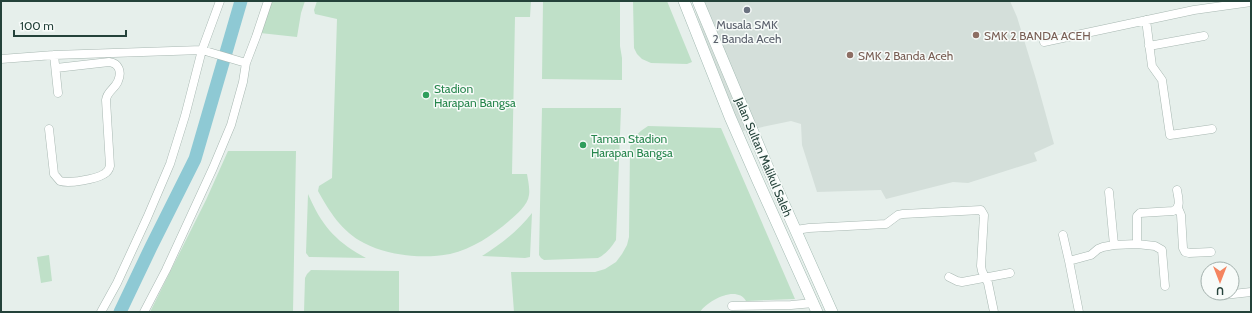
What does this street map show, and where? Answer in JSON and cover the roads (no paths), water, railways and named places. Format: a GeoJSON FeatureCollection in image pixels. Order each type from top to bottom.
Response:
{"type":"FeatureCollection","features":[{"type":"Feature","properties":{"kind":"main road","name":"Jalan Sultan Malikul Saleh"},"geometry":{"type":"LineString","coordinates":[[684,1],[730,117],[782,237],[814,303]]}},
{"type":"Feature","properties":{"kind":"main road","name":"Jalan Sultan Malikul Saleh"},"geometry":{"type":"LineString","coordinates":[[698,1],[771,175],[832,312]]}},
{"type":"Feature","properties":{"kind":"main road"},"geometry":{"type":"LineString","coordinates":[[758,181],[771,175]]}},
{"type":"Feature","properties":{"kind":"main road"},"geometry":{"type":"LineString","coordinates":[[814,303],[821,288]]}},
{"type":"Feature","properties":{"kind":"street"},"geometry":{"type":"LineString","coordinates":[[101,312],[117,283],[170,164],[206,51],[220,1]]}},
{"type":"Feature","properties":{"kind":"street"},"geometry":{"type":"LineString","coordinates":[[144,312],[213,168],[231,125],[243,82],[242,62],[256,37],[268,1]]}},
{"type":"Feature","properties":{"kind":"street"},"geometry":{"type":"LineString","coordinates":[[1044,42],[1194,10],[1251,2]]}},
{"type":"Feature","properties":{"kind":"street"},"geometry":{"type":"LineString","coordinates":[[1146,20],[1152,66],[1162,80],[1170,135],[1212,129]]}},
{"type":"Feature","properties":{"kind":"street"},"geometry":{"type":"LineString","coordinates":[[1149,46],[1204,36]]}},
{"type":"Feature","properties":{"kind":"street"},"geometry":{"type":"LineString","coordinates":[[1,59],[54,55],[206,51],[242,62]]}},
{"type":"Feature","properties":{"kind":"street"},"geometry":{"type":"LineString","coordinates":[[54,55],[58,93]]}},
{"type":"Feature","properties":{"kind":"street"},"geometry":{"type":"LineString","coordinates":[[49,128],[54,174],[60,181],[70,182],[100,176],[108,171],[110,166],[106,100],[108,93],[119,79],[118,66],[109,62],[56,68]]}},
{"type":"Feature","properties":{"kind":"street"},"geometry":{"type":"LineString","coordinates":[[1177,190],[1178,208],[1181,215],[1183,248],[1185,252],[1211,252]]}},
{"type":"Feature","properties":{"kind":"street"},"geometry":{"type":"LineString","coordinates":[[1109,192],[1114,245]]}},
{"type":"Feature","properties":{"kind":"street"},"geometry":{"type":"LineString","coordinates":[[1137,244],[1138,214],[1173,211],[1178,208]]}},
{"type":"Feature","properties":{"kind":"street"},"geometry":{"type":"LineString","coordinates":[[796,230],[886,224],[898,215],[903,214],[981,210],[984,215],[981,266],[986,278],[994,312]]}},
{"type":"Feature","properties":{"kind":"street"},"geometry":{"type":"LineString","coordinates":[[1063,235],[1079,312]]}},
{"type":"Feature","properties":{"kind":"street"},"geometry":{"type":"LineString","coordinates":[[1069,261],[1091,255],[1098,249],[1114,245],[1137,244],[1155,246],[1162,250],[1165,286]]}},
{"type":"Feature","properties":{"kind":"street"},"geometry":{"type":"LineString","coordinates":[[949,277],[959,282],[1010,273]]}},
{"type":"Feature","properties":{"kind":"street"},"geometry":{"type":"LineString","coordinates":[[1240,293],[1251,292]]}},
{"type":"Feature","properties":{"kind":"street"},"geometry":{"type":"LineString","coordinates":[[732,306],[814,303]]}},
{"type":"Feature","properties":{"kind":"waterway"},"geometry":{"type":"LineString","coordinates":[[120,312],[195,159],[241,1]]}},
{"type":"Feature","properties":{"kind":"place","name":"Musala SMK 2 Banda Aceh"},"geometry":{"type":"Point","coordinates":[747,10]}},
{"type":"Feature","properties":{"kind":"place","name":"SMK 2 BANDA ACEH"},"geometry":{"type":"Point","coordinates":[976,35]}},
{"type":"Feature","properties":{"kind":"place","name":"SMK 2 Banda Aceh"},"geometry":{"type":"Point","coordinates":[850,55]}},
{"type":"Feature","properties":{"kind":"place","name":"Stadion Harapan Bangsa"},"geometry":{"type":"Point","coordinates":[426,95]}},
{"type":"Feature","properties":{"kind":"place","name":"Taman Stadion Harapan Bangsa"},"geometry":{"type":"Point","coordinates":[583,145]}}]}
